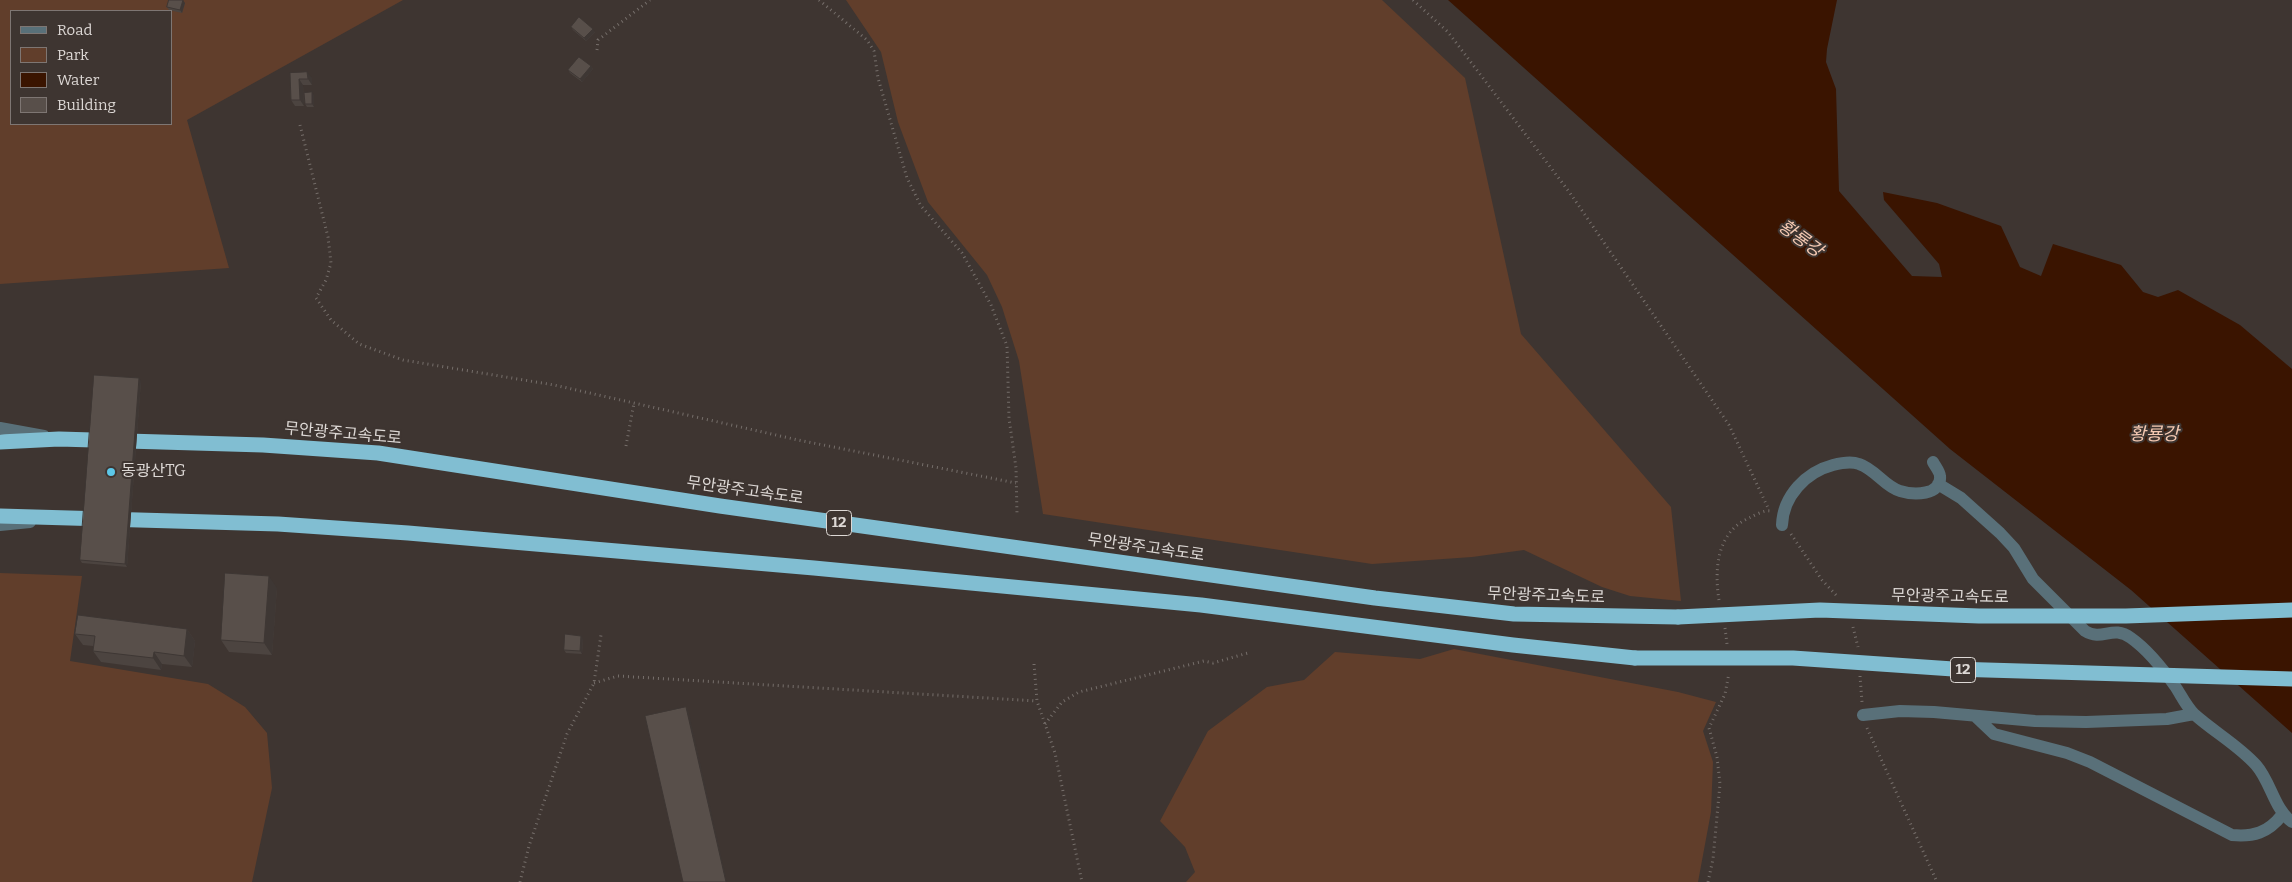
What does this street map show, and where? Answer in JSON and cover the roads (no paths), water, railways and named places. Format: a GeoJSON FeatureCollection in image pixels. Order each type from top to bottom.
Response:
{"type":"FeatureCollection","features":[{"type":"Feature","properties":{"kind":"highway","name":"무안광주고속도로"},"geometry":{"type":"LineString","coordinates":[[0,442],[59,439],[263,445],[378,453],[720,506],[1375,598],[1514,614],[1678,617],[1820,610],[1989,616],[2126,616],[2292,610]]}},
{"type":"Feature","properties":{"kind":"highway","name":"12"},"geometry":{"type":"LineString","coordinates":[[0,516],[278,524],[814,568],[1201,606],[1513,645],[1635,658],[1793,658],[1953,669],[2292,678]]}},
{"type":"Feature","properties":{"kind":"lane"},"geometry":{"type":"LineString","coordinates":[[0,428],[59,439]]}},
{"type":"Feature","properties":{"kind":"lane"},"geometry":{"type":"LineString","coordinates":[[1782,524],[1782,512],[1800,483],[1811,473],[1836,464],[1858,463],[1898,491],[1916,495],[1930,491],[1938,484],[1940,475],[1933,462]]}},
{"type":"Feature","properties":{"kind":"lane"},"geometry":{"type":"LineString","coordinates":[[1938,484],[1961,498],[2000,533],[2014,548],[2033,579],[2085,631],[2091,635],[2104,635],[2113,631],[2120,632],[2137,643],[2161,668],[2194,714],[2223,735],[2256,764],[2266,777],[2287,818],[2250,837],[2232,835],[2090,762],[2067,753],[1994,734],[1975,716]]}},
{"type":"Feature","properties":{"kind":"lane"},"geometry":{"type":"LineString","coordinates":[[0,525],[75,518]]}},
{"type":"Feature","properties":{"kind":"lane"},"geometry":{"type":"LineString","coordinates":[[1863,715],[1900,711],[2035,721],[2086,722],[2167,719],[2194,714]]}},
{"type":"Feature","properties":{"kind":"water","name":"황룡강"},"geometry":{"type":"Polygon","coordinates":[[[1448,0],[1837,0],[1826,62],[1836,89],[1839,191],[1912,276],[1942,277],[1939,264],[1884,200],[1883,192],[1937,203],[2001,226],[2020,267],[2041,276],[2053,244],[2121,265],[2143,292],[2158,297],[2178,290],[2240,325],[2292,369],[2292,733],[2131,590],[1950,449],[1448,0]]]}},
{"type":"Feature","properties":{"kind":"place","name":"동광산TG"},"geometry":{"type":"Point","coordinates":[111,472]}}]}
